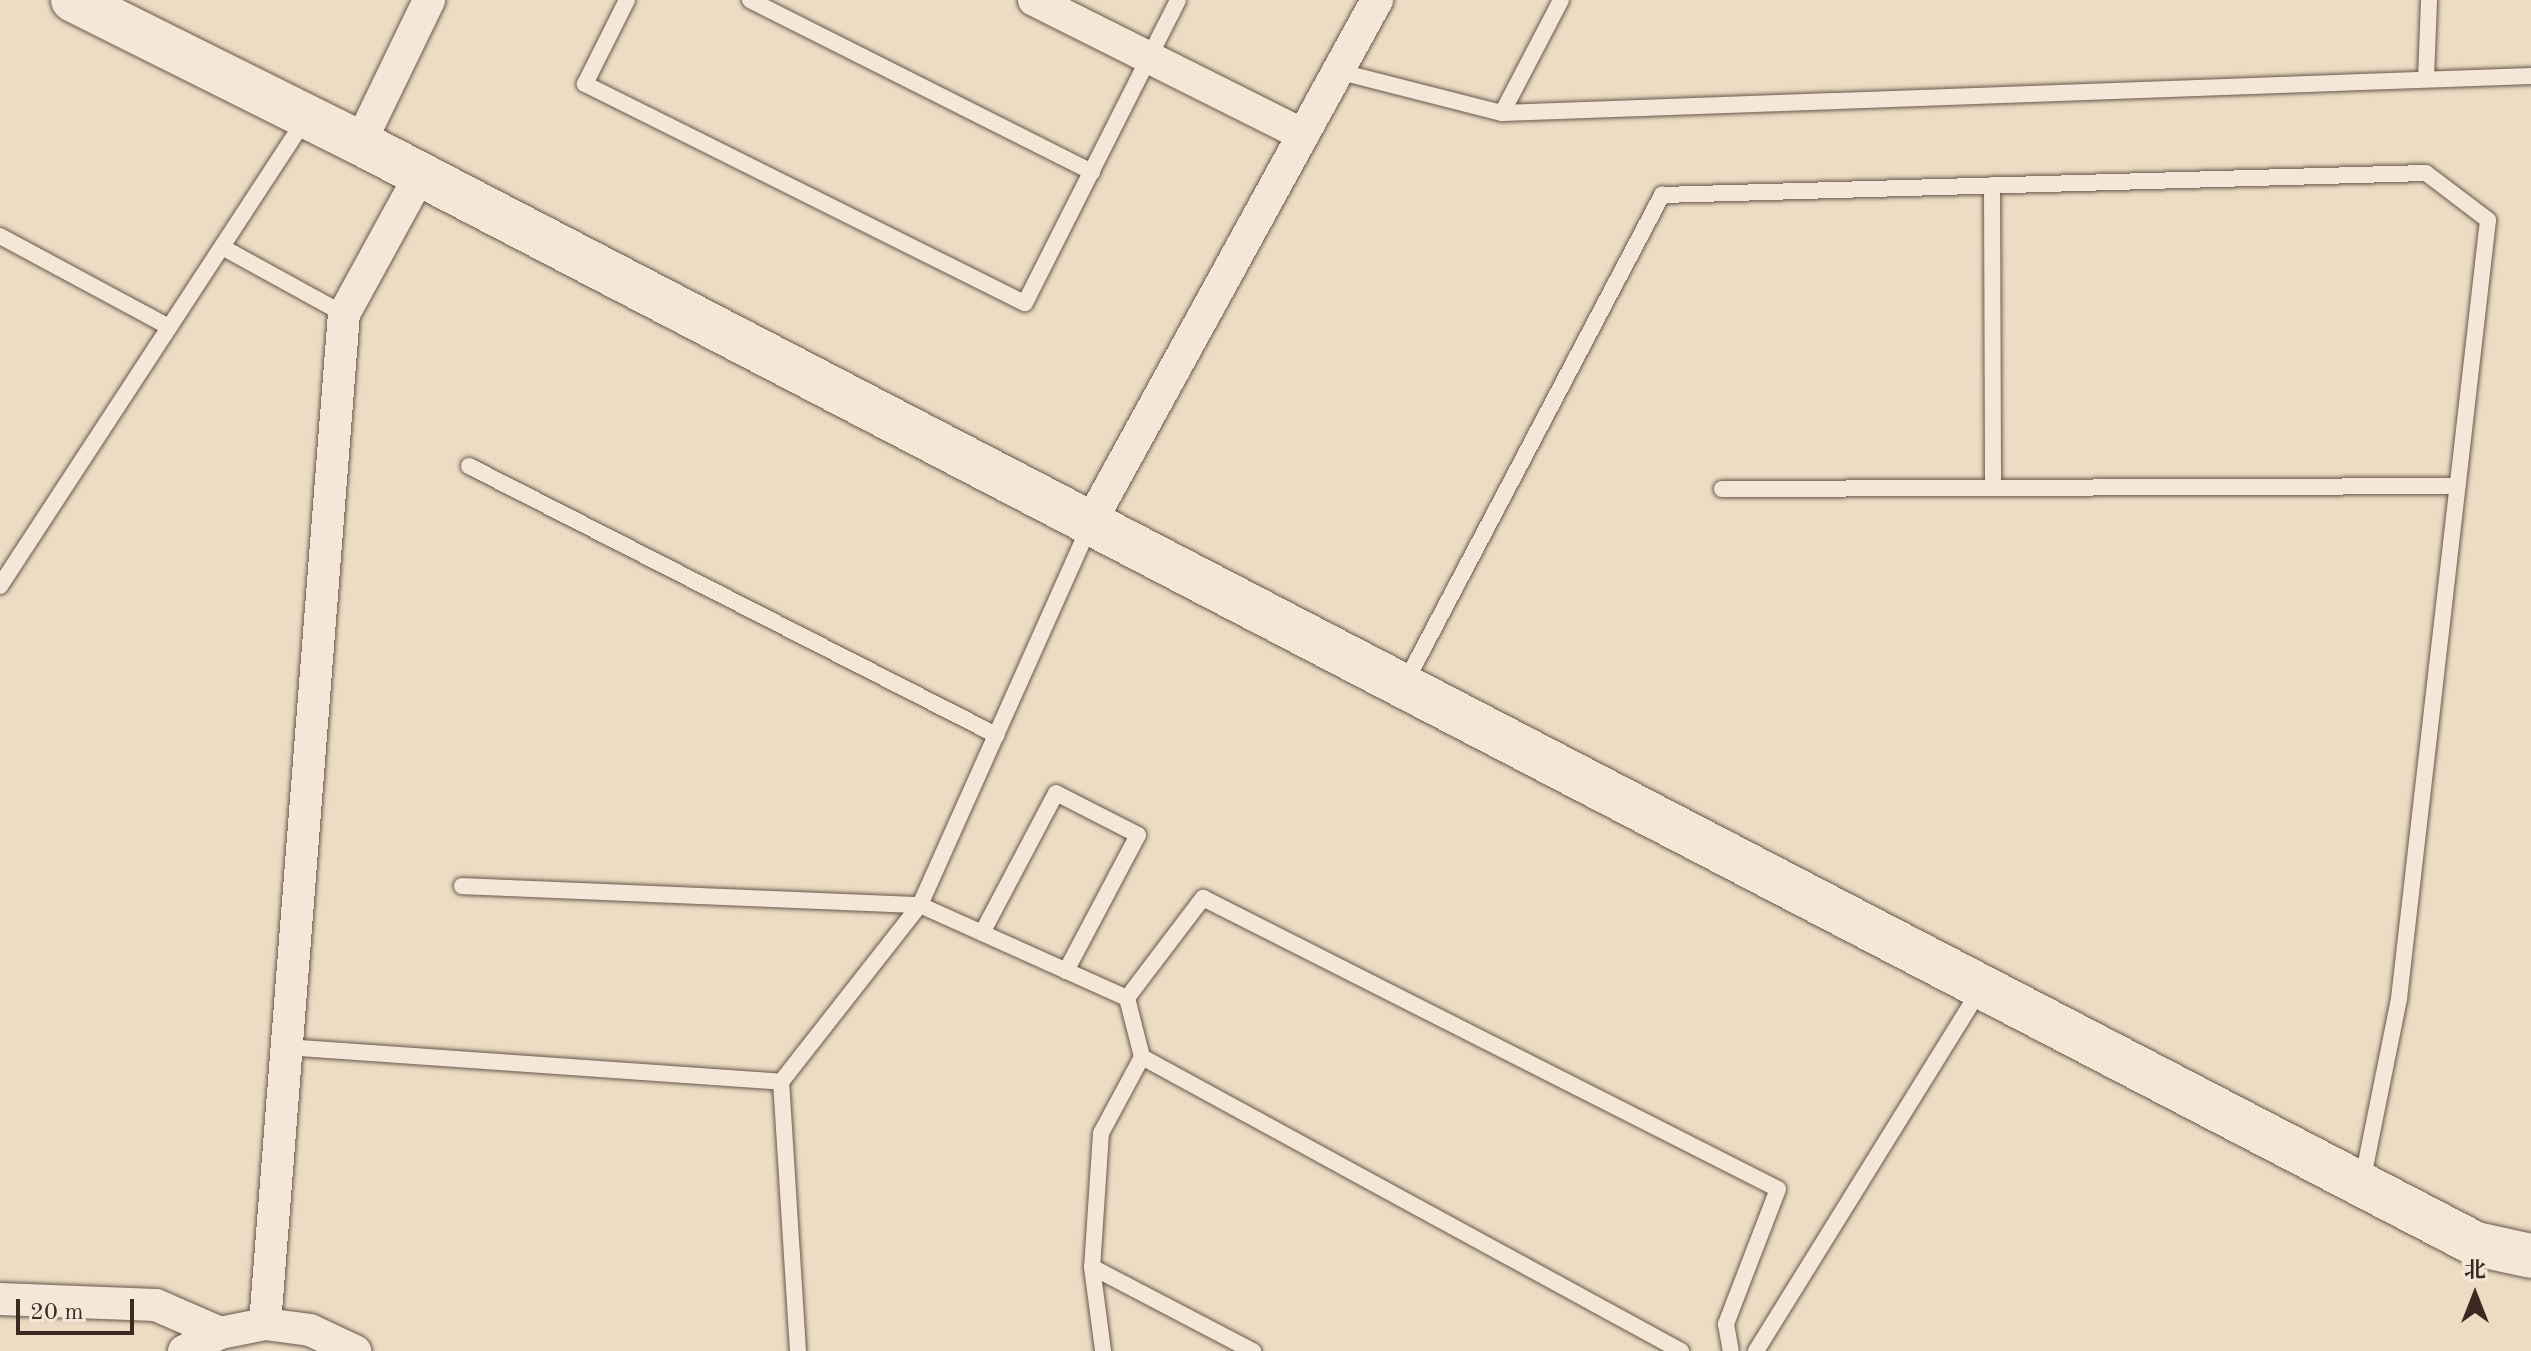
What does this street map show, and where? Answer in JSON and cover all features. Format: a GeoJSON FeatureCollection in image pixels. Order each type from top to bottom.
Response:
{"type":"FeatureCollection","features":[{"type":"Feature","properties":{"kind":"main road"},"geometry":{"type":"LineString","coordinates":[[73,0],[360,143],[2476,1244],[2531,1256]]}},
{"type":"Feature","properties":{"kind":"street"},"geometry":{"type":"LineString","coordinates":[[360,143],[429,0]]}},
{"type":"Feature","properties":{"kind":"street"},"geometry":{"type":"LineString","coordinates":[[1034,0],[1300,133]]}},
{"type":"Feature","properties":{"kind":"street"},"geometry":{"type":"LineString","coordinates":[[1090,523],[1300,133],[1377,0]]}},
{"type":"Feature","properties":{"kind":"street"},"geometry":{"type":"LineString","coordinates":[[265,1324],[344,314],[420,175]]}},
{"type":"Feature","properties":{"kind":"street"},"geometry":{"type":"LineString","coordinates":[[0,1299],[156,1305],[220,1333]]}},
{"type":"Feature","properties":{"kind":"street"},"geometry":{"type":"LineString","coordinates":[[184,1351],[220,1333],[265,1324],[310,1330],[355,1351]]}},
{"type":"Feature","properties":{"kind":"lane"},"geometry":{"type":"LineString","coordinates":[[627,0],[585,84],[1025,303],[1178,0]]}},
{"type":"Feature","properties":{"kind":"lane"},"geometry":{"type":"LineString","coordinates":[[750,0],[1092,172]]}},
{"type":"Feature","properties":{"kind":"lane"},"geometry":{"type":"LineString","coordinates":[[1502,113],[1561,0]]}},
{"type":"Feature","properties":{"kind":"lane"},"geometry":{"type":"LineString","coordinates":[[2426,79],[2429,0]]}},
{"type":"Feature","properties":{"kind":"lane"},"geometry":{"type":"LineString","coordinates":[[1337,71],[1502,113],[2531,76]]}},
{"type":"Feature","properties":{"kind":"lane"},"geometry":{"type":"LineString","coordinates":[[0,586],[307,117]]}},
{"type":"Feature","properties":{"kind":"lane"},"geometry":{"type":"LineString","coordinates":[[1403,686],[1662,195],[2426,173],[2488,220],[2399,999],[2362,1184]]}},
{"type":"Feature","properties":{"kind":"lane"},"geometry":{"type":"LineString","coordinates":[[1992,185],[1993,488]]}},
{"type":"Feature","properties":{"kind":"lane"},"geometry":{"type":"LineString","coordinates":[[0,236],[169,327]]}},
{"type":"Feature","properties":{"kind":"lane"},"geometry":{"type":"LineString","coordinates":[[222,247],[344,314]]}},
{"type":"Feature","properties":{"kind":"lane"},"geometry":{"type":"LineString","coordinates":[[469,466],[996,735]]}},
{"type":"Feature","properties":{"kind":"lane"},"geometry":{"type":"LineString","coordinates":[[1722,489],[2456,486]]}},
{"type":"Feature","properties":{"kind":"lane"},"geometry":{"type":"LineString","coordinates":[[798,1351],[781,1082],[920,905],[1090,523]]}},
{"type":"Feature","properties":{"kind":"lane"},"geometry":{"type":"LineString","coordinates":[[982,933],[1056,793],[1138,835],[1066,971]]}},
{"type":"Feature","properties":{"kind":"lane"},"geometry":{"type":"LineString","coordinates":[[462,886],[920,905],[1127,998]]}},
{"type":"Feature","properties":{"kind":"lane"},"geometry":{"type":"LineString","coordinates":[[1127,998],[1203,898],[1778,1189],[1726,1324],[1731,1351]]}},
{"type":"Feature","properties":{"kind":"lane"},"geometry":{"type":"LineString","coordinates":[[1756,1351],[1981,987]]}},
{"type":"Feature","properties":{"kind":"lane"},"geometry":{"type":"LineString","coordinates":[[1103,1351],[1092,1267],[1101,1133],[1142,1057],[1127,998]]}},
{"type":"Feature","properties":{"kind":"lane"},"geometry":{"type":"LineString","coordinates":[[286,1047],[781,1082]]}},
{"type":"Feature","properties":{"kind":"lane"},"geometry":{"type":"LineString","coordinates":[[1142,1057],[1681,1351]]}},
{"type":"Feature","properties":{"kind":"lane"},"geometry":{"type":"LineString","coordinates":[[1092,1267],[1253,1351]]}}]}
